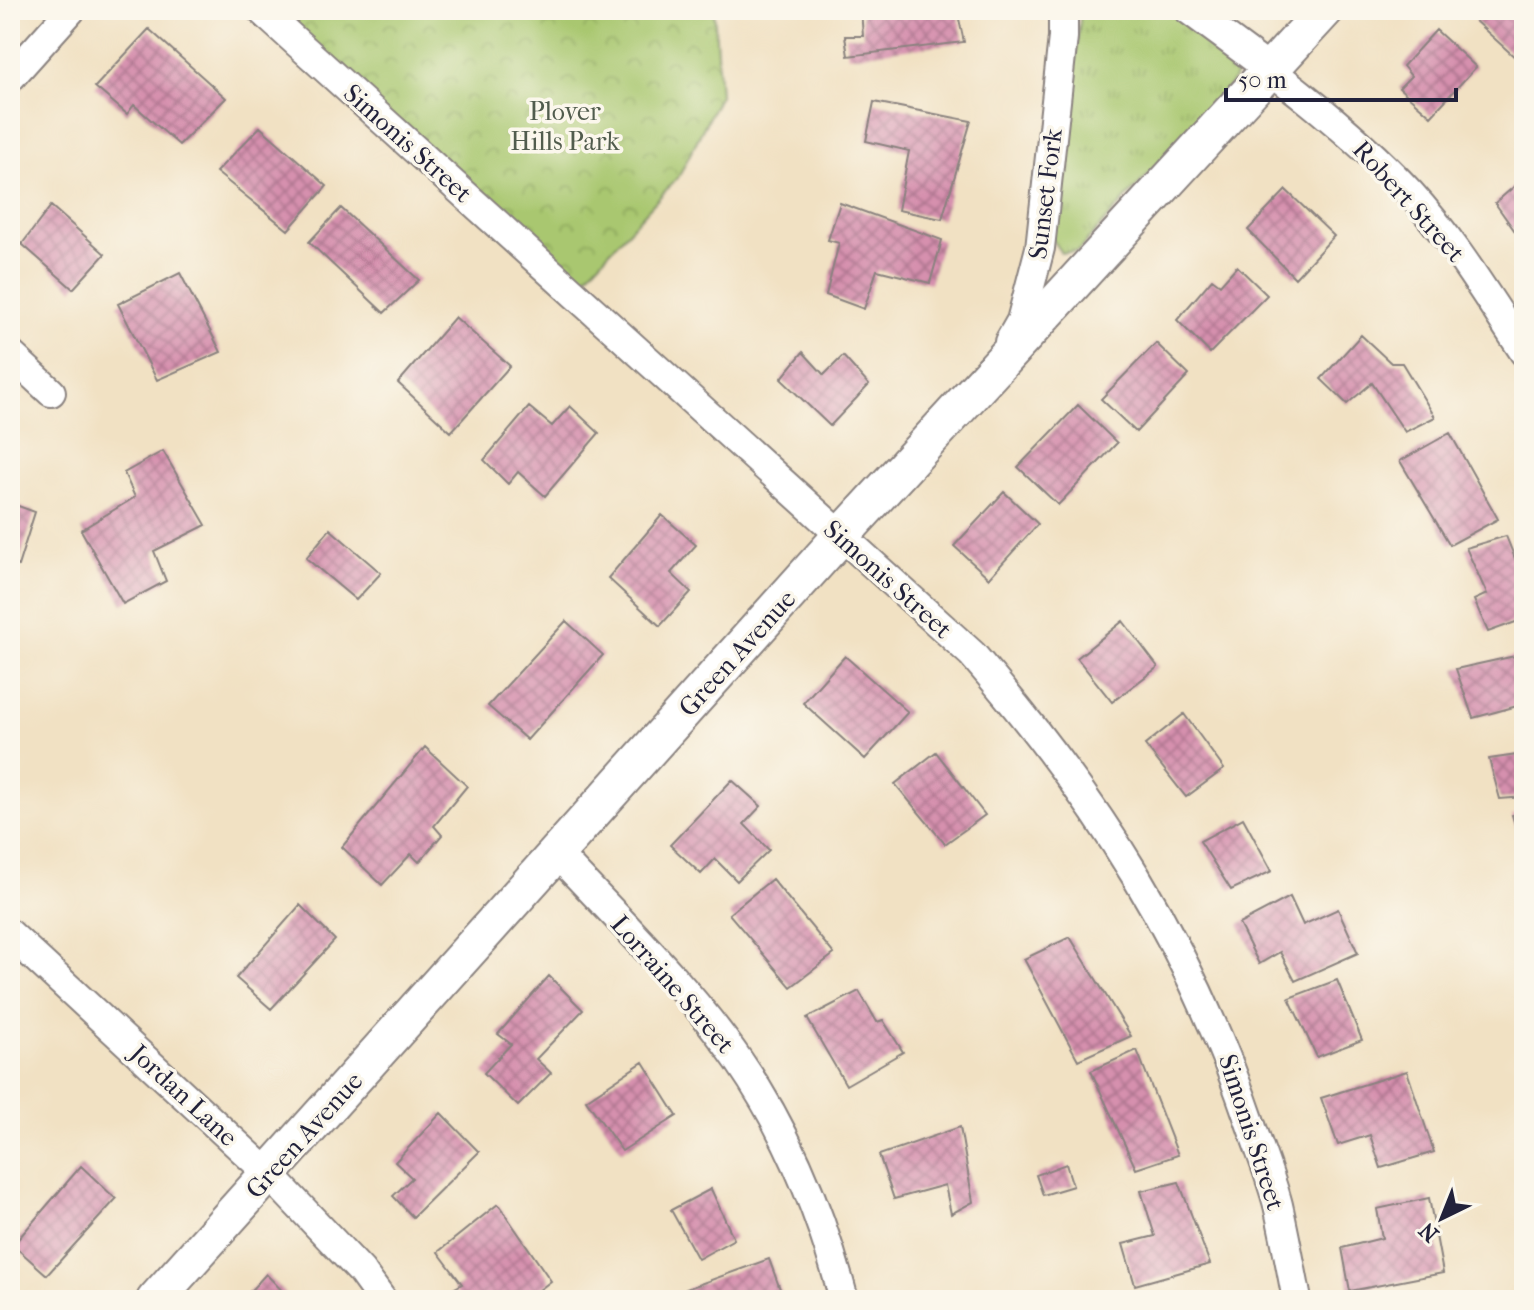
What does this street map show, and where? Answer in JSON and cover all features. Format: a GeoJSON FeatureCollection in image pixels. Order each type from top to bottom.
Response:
{"type":"FeatureCollection","features":[{"type":"Feature","properties":{"kind":"street"},"geometry":{"type":"LineString","coordinates":[[10,78],[71,10]]}},
{"type":"Feature","properties":{"kind":"street","name":"Simonis Street"},"geometry":{"type":"LineString","coordinates":[[261,10],[972,654],[1043,736],[1137,876],[1173,937],[1224,1046],[1277,1204],[1297,1300]]}},
{"type":"Feature","properties":{"kind":"street","name":"Sunset Fork"},"geometry":{"type":"LineString","coordinates":[[994,369],[1021,321],[1040,248],[1063,10]]}},
{"type":"Feature","properties":{"kind":"street"},"geometry":{"type":"LineString","coordinates":[[1189,10],[1271,70]]}},
{"type":"Feature","properties":{"kind":"street","name":"Green Avenue"},"geometry":{"type":"LineString","coordinates":[[155,1300],[558,855],[840,537],[1325,10]]}},
{"type":"Feature","properties":{"kind":"street","name":"Robert Street"},"geometry":{"type":"LineString","coordinates":[[1271,70],[1319,106],[1411,195],[1456,248],[1524,352]]}},
{"type":"Feature","properties":{"kind":"street"},"geometry":{"type":"LineString","coordinates":[[10,354],[51,392]]}},
{"type":"Feature","properties":{"kind":"street","name":"Lorraine Street"},"geometry":{"type":"LineString","coordinates":[[558,855],[689,994],[740,1062],[776,1121],[807,1185],[831,1251],[844,1300]]}},
{"type":"Feature","properties":{"kind":"street","name":"Jordan Lane"},"geometry":{"type":"LineString","coordinates":[[10,934],[269,1174],[361,1271],[382,1300]]}},
{"type":"Feature","properties":{"kind":"green space","name":"Plover Hills Park"},"geometry":{"type":"Polygon","coordinates":[[[261,10],[714,10],[720,95],[679,176],[573,291],[261,10]]]}},
{"type":"Feature","properties":{"kind":"green space"},"geometry":{"type":"Polygon","coordinates":[[[1081,10],[1171,10],[1230,60],[1236,74],[1232,83],[1078,251],[1061,253],[1051,238],[1069,123],[1081,10]]]}},
{"type":"Feature","properties":{"kind":"building"},"geometry":{"type":"Polygon","coordinates":[[[861,10],[957,10],[964,42],[848,56],[845,36],[863,36],[861,10]]]}},
{"type":"Feature","properties":{"kind":"building"},"geometry":{"type":"Polygon","coordinates":[[[1484,10],[1524,10],[1524,51],[1517,59],[1475,21],[1484,10]]]}},
{"type":"Feature","properties":{"kind":"building"},"geometry":{"type":"Polygon","coordinates":[[[149,29],[226,98],[179,145],[134,105],[127,114],[95,87],[149,29]]]}},
{"type":"Feature","properties":{"kind":"building"},"geometry":{"type":"Polygon","coordinates":[[[1436,30],[1476,67],[1431,116],[1399,88],[1411,76],[1403,66],[1436,30]]]}},
{"type":"Feature","properties":{"kind":"building"},"geometry":{"type":"Polygon","coordinates":[[[874,102],[971,121],[942,219],[898,210],[909,151],[866,141],[874,102]]]}},
{"type":"Feature","properties":{"kind":"building"},"geometry":{"type":"Polygon","coordinates":[[[260,127],[327,186],[288,230],[216,172],[260,127]]]}},
{"type":"Feature","properties":{"kind":"building"},"geometry":{"type":"Polygon","coordinates":[[[1524,178],[1524,244],[1495,203],[1524,178]]]}},
{"type":"Feature","properties":{"kind":"building"},"geometry":{"type":"Polygon","coordinates":[[[1286,190],[1334,236],[1295,278],[1248,230],[1286,190]]]}},
{"type":"Feature","properties":{"kind":"building"},"geometry":{"type":"Polygon","coordinates":[[[840,203],[942,240],[930,283],[877,270],[864,309],[826,295],[839,243],[828,240],[840,203]]]}},
{"type":"Feature","properties":{"kind":"building"},"geometry":{"type":"Polygon","coordinates":[[[51,206],[105,254],[73,289],[22,244],[51,206]]]}},
{"type":"Feature","properties":{"kind":"building"},"geometry":{"type":"Polygon","coordinates":[[[341,208],[419,280],[384,313],[309,242],[341,208]]]}},
{"type":"Feature","properties":{"kind":"building"},"geometry":{"type":"Polygon","coordinates":[[[1237,266],[1267,295],[1210,353],[1177,320],[1212,279],[1220,285],[1237,266]]]}},
{"type":"Feature","properties":{"kind":"building"},"geometry":{"type":"Polygon","coordinates":[[[180,273],[221,352],[157,380],[118,304],[180,273]]]}},
{"type":"Feature","properties":{"kind":"building"},"geometry":{"type":"Polygon","coordinates":[[[455,317],[510,366],[451,432],[398,383],[455,317]]]}},
{"type":"Feature","properties":{"kind":"building"},"geometry":{"type":"Polygon","coordinates":[[[1361,335],[1391,363],[1402,363],[1435,417],[1405,432],[1372,383],[1347,404],[1321,379],[1361,335]]]}},
{"type":"Feature","properties":{"kind":"building"},"geometry":{"type":"Polygon","coordinates":[[[1156,343],[1189,375],[1136,432],[1101,399],[1156,343]]]}},
{"type":"Feature","properties":{"kind":"building"},"geometry":{"type":"Polygon","coordinates":[[[803,352],[824,375],[843,356],[869,385],[830,426],[781,379],[803,352]]]}},
{"type":"Feature","properties":{"kind":"building"},"geometry":{"type":"Polygon","coordinates":[[[1078,405],[1117,443],[1058,505],[1018,467],[1078,405]]]}},
{"type":"Feature","properties":{"kind":"building"},"geometry":{"type":"Polygon","coordinates":[[[570,406],[599,433],[545,496],[518,472],[508,484],[484,460],[529,407],[552,426],[570,406]]]}},
{"type":"Feature","properties":{"kind":"building"},"geometry":{"type":"Polygon","coordinates":[[[1450,433],[1498,519],[1450,545],[1400,461],[1450,433]]]}},
{"type":"Feature","properties":{"kind":"building"},"geometry":{"type":"Polygon","coordinates":[[[163,451],[206,525],[154,551],[166,581],[123,604],[81,530],[135,497],[124,473],[163,451]]]}},
{"type":"Feature","properties":{"kind":"building"},"geometry":{"type":"Polygon","coordinates":[[[1004,492],[1038,524],[989,578],[954,546],[1004,492]]]}},
{"type":"Feature","properties":{"kind":"building"},"geometry":{"type":"Polygon","coordinates":[[[10,503],[35,512],[18,566],[10,563],[10,503]]]}},
{"type":"Feature","properties":{"kind":"building"},"geometry":{"type":"Polygon","coordinates":[[[662,515],[696,545],[671,573],[691,592],[660,626],[608,578],[662,515]]]}},
{"type":"Feature","properties":{"kind":"building"},"geometry":{"type":"Polygon","coordinates":[[[330,529],[381,573],[356,600],[306,558],[330,529]]]}},
{"type":"Feature","properties":{"kind":"building"},"geometry":{"type":"Polygon","coordinates":[[[1506,536],[1524,581],[1524,619],[1488,632],[1474,600],[1487,594],[1466,548],[1506,536]]]}},
{"type":"Feature","properties":{"kind":"building"},"geometry":{"type":"Polygon","coordinates":[[[566,621],[603,655],[527,740],[488,706],[566,621]]]}},
{"type":"Feature","properties":{"kind":"building"},"geometry":{"type":"Polygon","coordinates":[[[1123,621],[1158,667],[1112,702],[1077,658],[1123,621]]]}},
{"type":"Feature","properties":{"kind":"building"},"geometry":{"type":"Polygon","coordinates":[[[1524,654],[1524,711],[1521,705],[1473,718],[1456,669],[1524,654]]]}},
{"type":"Feature","properties":{"kind":"building"},"geometry":{"type":"Polygon","coordinates":[[[845,656],[908,712],[865,759],[803,703],[845,656]]]}},
{"type":"Feature","properties":{"kind":"building"},"geometry":{"type":"Polygon","coordinates":[[[1184,714],[1224,769],[1186,797],[1145,745],[1184,714]]]}},
{"type":"Feature","properties":{"kind":"building"},"geometry":{"type":"Polygon","coordinates":[[[425,747],[467,786],[434,826],[442,835],[419,862],[411,854],[382,885],[342,847],[425,747]]]}},
{"type":"Feature","properties":{"kind":"building"},"geometry":{"type":"Polygon","coordinates":[[[936,752],[985,815],[945,844],[895,784],[936,752]]]}},
{"type":"Feature","properties":{"kind":"building"},"geometry":{"type":"Polygon","coordinates":[[[1524,754],[1524,797],[1500,799],[1489,759],[1524,754]]]}},
{"type":"Feature","properties":{"kind":"building"},"geometry":{"type":"Polygon","coordinates":[[[732,780],[761,806],[744,824],[769,850],[737,881],[715,859],[701,874],[670,845],[732,780]]]}},
{"type":"Feature","properties":{"kind":"building"},"geometry":{"type":"Polygon","coordinates":[[[1524,813],[1524,844],[1521,844],[1512,815],[1524,813]]]}},
{"type":"Feature","properties":{"kind":"building"},"geometry":{"type":"Polygon","coordinates":[[[1243,818],[1272,871],[1231,890],[1200,841],[1243,818]]]}},
{"type":"Feature","properties":{"kind":"building"},"geometry":{"type":"Polygon","coordinates":[[[1524,863],[1524,893],[1523,893],[1517,864],[1524,863]]]}},
{"type":"Feature","properties":{"kind":"building"},"geometry":{"type":"Polygon","coordinates":[[[772,879],[834,954],[791,987],[729,914],[772,879]]]}},
{"type":"Feature","properties":{"kind":"building"},"geometry":{"type":"Polygon","coordinates":[[[1290,897],[1303,925],[1338,909],[1358,953],[1295,981],[1280,952],[1259,964],[1239,924],[1290,897]]]}},
{"type":"Feature","properties":{"kind":"building"},"geometry":{"type":"Polygon","coordinates":[[[300,905],[335,940],[271,1009],[236,978],[300,905]]]}},
{"type":"Feature","properties":{"kind":"building"},"geometry":{"type":"Polygon","coordinates":[[[1070,937],[1131,1036],[1078,1060],[1024,959],[1070,937]]]}},
{"type":"Feature","properties":{"kind":"building"},"geometry":{"type":"Polygon","coordinates":[[[549,976],[583,1010],[536,1059],[551,1073],[518,1106],[484,1073],[511,1044],[498,1034],[549,976]]]}},
{"type":"Feature","properties":{"kind":"building"},"geometry":{"type":"Polygon","coordinates":[[[1337,980],[1362,1040],[1317,1057],[1289,998],[1337,980]]]}},
{"type":"Feature","properties":{"kind":"building"},"geometry":{"type":"Polygon","coordinates":[[[859,991],[877,1022],[883,1020],[903,1052],[846,1085],[807,1018],[859,991]]]}},
{"type":"Feature","properties":{"kind":"building"},"geometry":{"type":"Polygon","coordinates":[[[1137,1050],[1178,1155],[1136,1169],[1091,1071],[1137,1050]]]}},
{"type":"Feature","properties":{"kind":"building"},"geometry":{"type":"Polygon","coordinates":[[[643,1062],[677,1116],[622,1151],[586,1100],[643,1062]]]}},
{"type":"Feature","properties":{"kind":"building"},"geometry":{"type":"Polygon","coordinates":[[[1407,1071],[1434,1152],[1381,1168],[1370,1135],[1338,1145],[1321,1098],[1407,1071]]]}},
{"type":"Feature","properties":{"kind":"building"},"geometry":{"type":"Polygon","coordinates":[[[441,1113],[479,1152],[413,1217],[393,1196],[412,1178],[395,1162],[441,1113]]]}},
{"type":"Feature","properties":{"kind":"building"},"geometry":{"type":"Polygon","coordinates":[[[960,1127],[973,1202],[951,1214],[945,1185],[894,1199],[879,1155],[960,1127]]]}},
{"type":"Feature","properties":{"kind":"building"},"geometry":{"type":"Polygon","coordinates":[[[1066,1164],[1073,1186],[1043,1195],[1036,1175],[1066,1164]]]}},
{"type":"Feature","properties":{"kind":"building"},"geometry":{"type":"Polygon","coordinates":[[[81,1166],[116,1199],[47,1275],[13,1245],[81,1166]]]}},
{"type":"Feature","properties":{"kind":"building"},"geometry":{"type":"Polygon","coordinates":[[[1179,1182],[1210,1264],[1135,1285],[1123,1244],[1155,1236],[1141,1191],[1179,1182]]]}},
{"type":"Feature","properties":{"kind":"building"},"geometry":{"type":"Polygon","coordinates":[[[711,1189],[734,1239],[698,1259],[671,1210],[711,1189]]]}},
{"type":"Feature","properties":{"kind":"building"},"geometry":{"type":"Polygon","coordinates":[[[1429,1198],[1443,1273],[1350,1291],[1342,1248],[1382,1238],[1377,1209],[1429,1198]]]}},
{"type":"Feature","properties":{"kind":"building"},"geometry":{"type":"Polygon","coordinates":[[[498,1204],[551,1281],[526,1300],[461,1300],[453,1289],[462,1284],[438,1252],[498,1204]]]}},
{"type":"Feature","properties":{"kind":"building"},"geometry":{"type":"Polygon","coordinates":[[[769,1259],[784,1300],[690,1300],[686,1289],[769,1259]]]}},
{"type":"Feature","properties":{"kind":"building"},"geometry":{"type":"Polygon","coordinates":[[[266,1274],[291,1300],[242,1300],[266,1274]]]}},
{"type":"Feature","properties":{"kind":"building"},"geometry":{"type":"Polygon","coordinates":[[[1413,1294],[1414,1300],[1373,1300],[1373,1298],[1413,1294]]]}}]}
